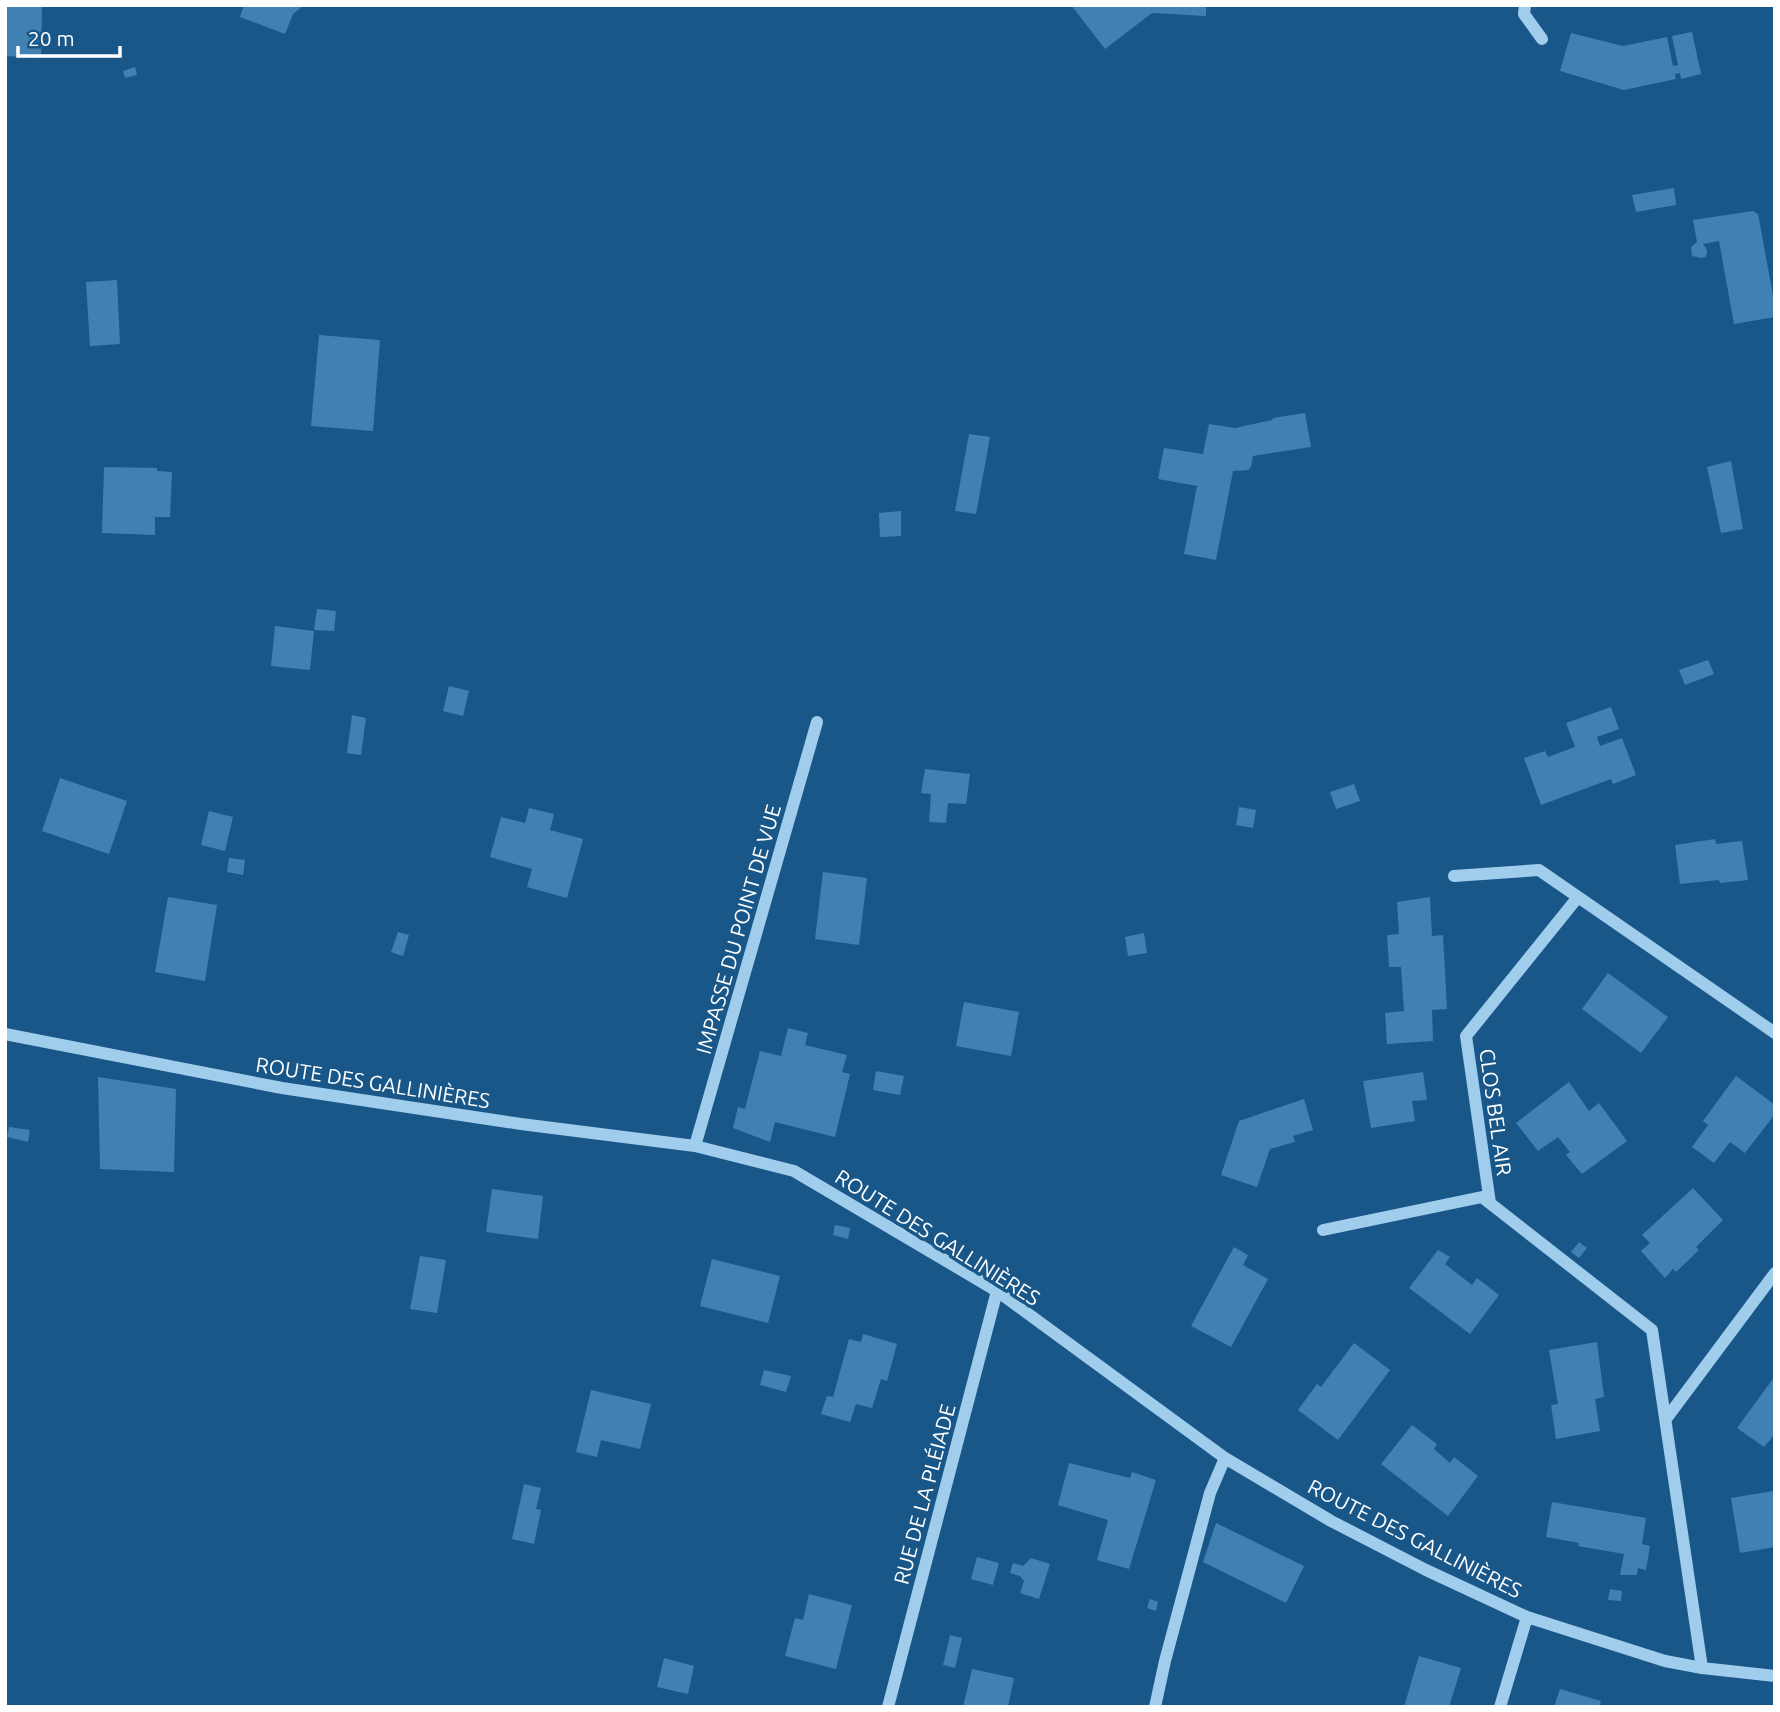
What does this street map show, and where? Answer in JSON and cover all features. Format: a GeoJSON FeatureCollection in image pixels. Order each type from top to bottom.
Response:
{"type":"FeatureCollection","features":[{"type":"Feature","properties":{"kind":"street"},"geometry":{"type":"LineString","coordinates":[[1525,5],[1524,14],[1542,39]]}},
{"type":"Feature","properties":{"kind":"street","name":"IMPASSE DU POINT DE VUE"},"geometry":{"type":"LineString","coordinates":[[695,1146],[817,722]]}},
{"type":"Feature","properties":{"kind":"street"},"geometry":{"type":"LineString","coordinates":[[1454,876],[1539,870],[1775,1033]]}},
{"type":"Feature","properties":{"kind":"street","name":"CLOS BEL AIR"},"geometry":{"type":"LineString","coordinates":[[1490,1203],[1466,1036],[1578,897]]}},
{"type":"Feature","properties":{"kind":"street","name":"ROUTE DES GALLINIÈRES"},"geometry":{"type":"LineString","coordinates":[[5,1034],[282,1088],[521,1124],[695,1146],[794,1171],[997,1291],[1225,1458],[1343,1527],[1426,1570],[1527,1617],[1665,1661],[1775,1676]]}},
{"type":"Feature","properties":{"kind":"street","name":"CLOS BEL AIR"},"geometry":{"type":"LineString","coordinates":[[1322,1230],[1482,1198],[1652,1330],[1702,1668]]}},
{"type":"Feature","properties":{"kind":"street"},"geometry":{"type":"LineString","coordinates":[[1666,1419],[1773,1278]]}},
{"type":"Feature","properties":{"kind":"street","name":"RUE DE LA PLÉIADE"},"geometry":{"type":"LineString","coordinates":[[888,1707],[997,1291]]}},
{"type":"Feature","properties":{"kind":"street"},"geometry":{"type":"LineString","coordinates":[[1155,1707],[1210,1493],[1225,1458]]}},
{"type":"Feature","properties":{"kind":"street"},"geometry":{"type":"LineString","coordinates":[[1500,1707],[1527,1617]]}},
{"type":"Feature","properties":{"kind":"building"},"geometry":{"type":"Polygon","coordinates":[[[5,5],[42,5],[41,58],[5,56],[5,5]]]}},
{"type":"Feature","properties":{"kind":"building"},"geometry":{"type":"Polygon","coordinates":[[[244,5],[304,5],[293,14],[285,34],[240,17],[244,5]]]}},
{"type":"Feature","properties":{"kind":"building"},"geometry":{"type":"Polygon","coordinates":[[[1071,5],[1206,5],[1206,16],[1152,13],[1105,49],[1071,5]]]}},
{"type":"Feature","properties":{"kind":"building"},"geometry":{"type":"Polygon","coordinates":[[[1692,32],[1701,74],[1681,79],[1680,73],[1675,74],[1676,79],[1624,90],[1560,71],[1571,33],[1623,46],[1667,37],[1673,66],[1678,65],[1672,36],[1692,32]]]}},
{"type":"Feature","properties":{"kind":"building"},"geometry":{"type":"Polygon","coordinates":[[[135,67],[137,75],[125,78],[123,71],[135,67]]]}},
{"type":"Feature","properties":{"kind":"building"},"geometry":{"type":"Polygon","coordinates":[[[1674,188],[1676,205],[1636,212],[1632,195],[1674,188]]]}},
{"type":"Feature","properties":{"kind":"building"},"geometry":{"type":"Polygon","coordinates":[[[1753,211],[1758,214],[1775,317],[1734,324],[1719,241],[1703,244],[1707,250],[1706,257],[1692,256],[1691,247],[1697,242],[1693,220],[1753,211]]]}},
{"type":"Feature","properties":{"kind":"building"},"geometry":{"type":"Polygon","coordinates":[[[117,280],[120,344],[90,346],[86,282],[117,280]]]}},
{"type":"Feature","properties":{"kind":"building"},"geometry":{"type":"Polygon","coordinates":[[[319,335],[380,340],[373,431],[311,426],[319,335]]]}},
{"type":"Feature","properties":{"kind":"building"},"geometry":{"type":"Polygon","coordinates":[[[1305,413],[1311,447],[1253,456],[1248,470],[1233,471],[1216,560],[1184,554],[1197,486],[1158,479],[1164,448],[1203,454],[1209,424],[1235,428],[1305,413]]]}},
{"type":"Feature","properties":{"kind":"building"},"geometry":{"type":"Polygon","coordinates":[[[969,434],[990,437],[976,514],[955,511],[969,434]]]}},
{"type":"Feature","properties":{"kind":"building"},"geometry":{"type":"Polygon","coordinates":[[[1731,461],[1743,529],[1721,533],[1707,467],[1731,461]]]}},
{"type":"Feature","properties":{"kind":"building"},"geometry":{"type":"Polygon","coordinates":[[[104,467],[157,468],[157,471],[172,472],[170,517],[155,517],[155,535],[102,533],[104,467]]]}},
{"type":"Feature","properties":{"kind":"building"},"geometry":{"type":"Polygon","coordinates":[[[901,511],[901,536],[880,537],[879,513],[901,511]]]}},
{"type":"Feature","properties":{"kind":"building"},"geometry":{"type":"Polygon","coordinates":[[[317,609],[336,611],[334,631],[314,630],[317,609]]]}},
{"type":"Feature","properties":{"kind":"building"},"geometry":{"type":"Polygon","coordinates":[[[275,626],[314,631],[310,670],[271,666],[275,626]]]}},
{"type":"Feature","properties":{"kind":"building"},"geometry":{"type":"Polygon","coordinates":[[[1708,660],[1714,674],[1685,685],[1679,670],[1708,660]]]}},
{"type":"Feature","properties":{"kind":"building"},"geometry":{"type":"Polygon","coordinates":[[[449,686],[469,691],[463,716],[443,711],[449,686]]]}},
{"type":"Feature","properties":{"kind":"building"},"geometry":{"type":"Polygon","coordinates":[[[1611,707],[1619,729],[1597,737],[1600,746],[1622,738],[1636,775],[1613,784],[1611,779],[1541,805],[1524,758],[1545,751],[1548,757],[1575,747],[1566,723],[1611,707]]]}},
{"type":"Feature","properties":{"kind":"building"},"geometry":{"type":"Polygon","coordinates":[[[352,715],[366,718],[361,755],[347,753],[352,715]]]}},
{"type":"Feature","properties":{"kind":"building"},"geometry":{"type":"Polygon","coordinates":[[[925,769],[970,774],[966,804],[948,803],[946,823],[929,822],[931,794],[921,793],[925,769]]]}},
{"type":"Feature","properties":{"kind":"building"},"geometry":{"type":"Polygon","coordinates":[[[60,778],[127,801],[109,854],[42,831],[60,778]]]}},
{"type":"Feature","properties":{"kind":"building"},"geometry":{"type":"Polygon","coordinates":[[[1354,784],[1360,801],[1336,809],[1330,792],[1354,784]]]}},
{"type":"Feature","properties":{"kind":"building"},"geometry":{"type":"Polygon","coordinates":[[[1239,807],[1256,810],[1253,828],[1236,825],[1239,807]]]}},
{"type":"Feature","properties":{"kind":"building"},"geometry":{"type":"Polygon","coordinates":[[[529,808],[554,814],[550,830],[583,839],[567,898],[527,887],[532,869],[490,857],[501,817],[525,823],[529,808]]]}},
{"type":"Feature","properties":{"kind":"building"},"geometry":{"type":"Polygon","coordinates":[[[209,811],[233,817],[225,851],[201,845],[209,811]]]}},
{"type":"Feature","properties":{"kind":"building"},"geometry":{"type":"Polygon","coordinates":[[[1715,839],[1716,844],[1742,841],[1748,880],[1680,884],[1675,845],[1715,839]]]}},
{"type":"Feature","properties":{"kind":"building"},"geometry":{"type":"Polygon","coordinates":[[[229,858],[245,860],[243,875],[227,872],[229,858]]]}},
{"type":"Feature","properties":{"kind":"building"},"geometry":{"type":"Polygon","coordinates":[[[823,872],[867,878],[859,945],[815,939],[823,872]]]}},
{"type":"Feature","properties":{"kind":"building"},"geometry":{"type":"Polygon","coordinates":[[[168,897],[217,905],[205,981],[155,972],[168,897]]]}},
{"type":"Feature","properties":{"kind":"building"},"geometry":{"type":"Polygon","coordinates":[[[1430,897],[1432,936],[1443,935],[1447,1009],[1432,1010],[1433,1041],[1387,1044],[1385,1013],[1404,1011],[1401,967],[1389,967],[1387,935],[1399,934],[1397,902],[1430,897]]]}},
{"type":"Feature","properties":{"kind":"building"},"geometry":{"type":"Polygon","coordinates":[[[398,932],[409,935],[403,956],[391,952],[398,932]]]}},
{"type":"Feature","properties":{"kind":"building"},"geometry":{"type":"Polygon","coordinates":[[[1144,933],[1147,953],[1128,956],[1125,937],[1144,933]]]}},
{"type":"Feature","properties":{"kind":"building"},"geometry":{"type":"Polygon","coordinates":[[[1608,973],[1668,1017],[1641,1053],[1582,1009],[1608,973]]]}},
{"type":"Feature","properties":{"kind":"building"},"geometry":{"type":"Polygon","coordinates":[[[964,1002],[1019,1012],[1011,1056],[956,1046],[964,1002]]]}},
{"type":"Feature","properties":{"kind":"building"},"geometry":{"type":"Polygon","coordinates":[[[788,1028],[808,1033],[805,1045],[847,1055],[842,1072],[850,1074],[835,1137],[775,1122],[770,1142],[733,1128],[738,1107],[745,1109],[760,1051],[781,1056],[788,1028]]]}},
{"type":"Feature","properties":{"kind":"building"},"geometry":{"type":"Polygon","coordinates":[[[876,1071],[904,1076],[900,1095],[873,1090],[876,1071]]]}},
{"type":"Feature","properties":{"kind":"building"},"geometry":{"type":"Polygon","coordinates":[[[1423,1072],[1427,1100],[1412,1101],[1415,1121],[1371,1128],[1363,1081],[1423,1072]]]}},
{"type":"Feature","properties":{"kind":"building"},"geometry":{"type":"Polygon","coordinates":[[[1736,1076],[1775,1105],[1775,1114],[1745,1153],[1730,1142],[1714,1163],[1692,1147],[1708,1125],[1703,1121],[1736,1076]]]}},
{"type":"Feature","properties":{"kind":"building"},"geometry":{"type":"Polygon","coordinates":[[[98,1077],[176,1089],[174,1172],[100,1169],[98,1077]]]}},
{"type":"Feature","properties":{"kind":"building"},"geometry":{"type":"Polygon","coordinates":[[[1569,1082],[1589,1111],[1599,1103],[1627,1141],[1582,1174],[1566,1155],[1570,1152],[1558,1137],[1538,1151],[1516,1123],[1569,1082]]]}},
{"type":"Feature","properties":{"kind":"building"},"geometry":{"type":"Polygon","coordinates":[[[1304,1099],[1313,1130],[1293,1136],[1295,1142],[1270,1149],[1257,1187],[1221,1175],[1239,1121],[1304,1099]]]}},
{"type":"Feature","properties":{"kind":"building"},"geometry":{"type":"Polygon","coordinates":[[[9,1127],[30,1130],[28,1142],[7,1137],[9,1127]]]}},
{"type":"Feature","properties":{"kind":"building"},"geometry":{"type":"Polygon","coordinates":[[[1693,1188],[1723,1220],[1696,1247],[1699,1250],[1676,1272],[1673,1269],[1665,1278],[1641,1251],[1650,1243],[1642,1235],[1693,1188]]]}},
{"type":"Feature","properties":{"kind":"building"},"geometry":{"type":"Polygon","coordinates":[[[492,1189],[543,1196],[538,1239],[486,1232],[492,1189]]]}},
{"type":"Feature","properties":{"kind":"building"},"geometry":{"type":"Polygon","coordinates":[[[835,1225],[850,1228],[848,1239],[833,1235],[835,1225]]]}},
{"type":"Feature","properties":{"kind":"building"},"geometry":{"type":"Polygon","coordinates":[[[1579,1242],[1587,1248],[1579,1258],[1571,1252],[1579,1242]]]}},
{"type":"Feature","properties":{"kind":"building"},"geometry":{"type":"Polygon","coordinates":[[[1234,1247],[1248,1255],[1243,1265],[1268,1279],[1231,1347],[1191,1326],[1234,1247]]]}},
{"type":"Feature","properties":{"kind":"building"},"geometry":{"type":"Polygon","coordinates":[[[1438,1250],[1450,1257],[1445,1264],[1472,1285],[1477,1278],[1499,1295],[1470,1334],[1409,1288],[1438,1250]]]}},
{"type":"Feature","properties":{"kind":"building"},"geometry":{"type":"Polygon","coordinates":[[[420,1256],[446,1260],[437,1313],[410,1309],[420,1256]]]}},
{"type":"Feature","properties":{"kind":"building"},"geometry":{"type":"Polygon","coordinates":[[[712,1259],[780,1276],[768,1323],[700,1306],[712,1259]]]}},
{"type":"Feature","properties":{"kind":"building"},"geometry":{"type":"Polygon","coordinates":[[[863,1334],[897,1344],[887,1381],[881,1379],[872,1408],[856,1404],[850,1422],[821,1414],[827,1396],[833,1397],[849,1339],[861,1342],[863,1334]]]}},
{"type":"Feature","properties":{"kind":"building"},"geometry":{"type":"Polygon","coordinates":[[[1597,1342],[1604,1397],[1595,1399],[1600,1431],[1556,1439],[1551,1405],[1558,1404],[1549,1350],[1597,1342]]]}},
{"type":"Feature","properties":{"kind":"building"},"geometry":{"type":"Polygon","coordinates":[[[1354,1343],[1390,1370],[1338,1440],[1298,1410],[1317,1384],[1321,1387],[1354,1343]]]}},
{"type":"Feature","properties":{"kind":"building"},"geometry":{"type":"Polygon","coordinates":[[[764,1370],[791,1376],[786,1392],[760,1385],[764,1370]]]}},
{"type":"Feature","properties":{"kind":"building"},"geometry":{"type":"Polygon","coordinates":[[[1775,1376],[1775,1434],[1764,1447],[1737,1428],[1775,1376]]]}},
{"type":"Feature","properties":{"kind":"building"},"geometry":{"type":"Polygon","coordinates":[[[591,1390],[651,1404],[640,1449],[601,1440],[597,1457],[576,1452],[591,1390]]]}},
{"type":"Feature","properties":{"kind":"building"},"geometry":{"type":"Polygon","coordinates":[[[1412,1425],[1437,1444],[1434,1449],[1450,1463],[1454,1457],[1478,1476],[1448,1516],[1381,1464],[1412,1425]]]}},
{"type":"Feature","properties":{"kind":"building"},"geometry":{"type":"Polygon","coordinates":[[[1069,1463],[1130,1478],[1132,1472],[1156,1480],[1129,1569],[1097,1560],[1108,1520],[1058,1505],[1069,1463]]]}},
{"type":"Feature","properties":{"kind":"building"},"geometry":{"type":"Polygon","coordinates":[[[524,1484],[541,1488],[536,1509],[541,1510],[534,1544],[512,1539],[524,1484]]]}},
{"type":"Feature","properties":{"kind":"building"},"geometry":{"type":"Polygon","coordinates":[[[1773,1491],[1775,1547],[1740,1553],[1731,1498],[1773,1491]]]}},
{"type":"Feature","properties":{"kind":"building"},"geometry":{"type":"Polygon","coordinates":[[[1552,1502],[1646,1518],[1642,1544],[1650,1546],[1646,1570],[1638,1568],[1637,1575],[1620,1575],[1624,1554],[1546,1537],[1552,1502]]]}},
{"type":"Feature","properties":{"kind":"building"},"geometry":{"type":"Polygon","coordinates":[[[1216,1523],[1304,1566],[1286,1603],[1203,1562],[1216,1523]]]}},
{"type":"Feature","properties":{"kind":"building"},"geometry":{"type":"Polygon","coordinates":[[[977,1557],[999,1563],[993,1585],[971,1579],[977,1557]]]}},
{"type":"Feature","properties":{"kind":"building"},"geometry":{"type":"Polygon","coordinates":[[[1031,1558],[1050,1564],[1039,1599],[1020,1593],[1024,1581],[1020,1576],[1010,1573],[1013,1563],[1023,1566],[1031,1558]]]}},
{"type":"Feature","properties":{"kind":"building"},"geometry":{"type":"Polygon","coordinates":[[[1610,1589],[1622,1591],[1621,1601],[1608,1600],[1610,1589]]]}},
{"type":"Feature","properties":{"kind":"building"},"geometry":{"type":"Polygon","coordinates":[[[809,1594],[852,1605],[836,1669],[785,1656],[795,1618],[803,1620],[809,1594]]]}},
{"type":"Feature","properties":{"kind":"building"},"geometry":{"type":"Polygon","coordinates":[[[1150,1599],[1158,1602],[1156,1611],[1147,1608],[1150,1599]]]}},
{"type":"Feature","properties":{"kind":"building"},"geometry":{"type":"Polygon","coordinates":[[[950,1635],[962,1638],[955,1668],[943,1665],[950,1635]]]}},
{"type":"Feature","properties":{"kind":"building"},"geometry":{"type":"Polygon","coordinates":[[[1419,1656],[1461,1668],[1449,1707],[1404,1707],[1419,1656]]]}},
{"type":"Feature","properties":{"kind":"building"},"geometry":{"type":"Polygon","coordinates":[[[664,1658],[694,1666],[688,1694],[657,1687],[664,1658]]]}},
{"type":"Feature","properties":{"kind":"building"},"geometry":{"type":"Polygon","coordinates":[[[972,1669],[1014,1678],[1008,1707],[963,1707],[972,1669]]]}},
{"type":"Feature","properties":{"kind":"building"},"geometry":{"type":"Polygon","coordinates":[[[1560,1689],[1601,1701],[1599,1707],[1554,1707],[1560,1689]]]}}]}
